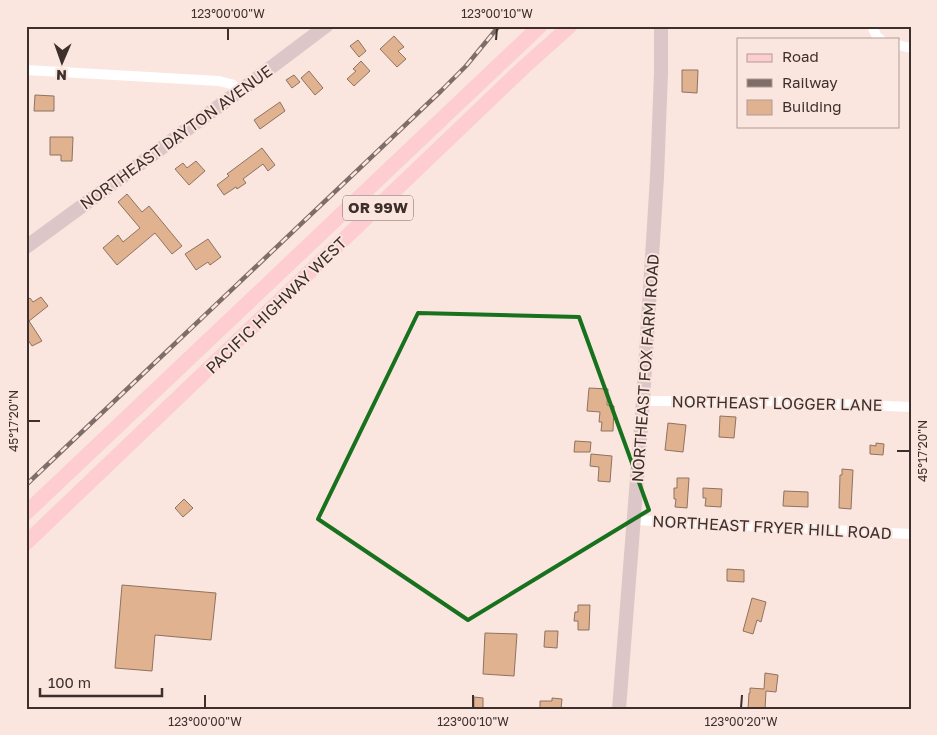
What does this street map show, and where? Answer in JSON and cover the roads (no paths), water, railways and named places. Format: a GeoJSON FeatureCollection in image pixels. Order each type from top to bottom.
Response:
{"type":"FeatureCollection","features":[{"type":"Feature","properties":{"kind":"main road","name":"PACIFIC HIGHWAY WEST"},"geometry":{"type":"LineString","coordinates":[[26,513],[540,26]]}},
{"type":"Feature","properties":{"kind":"main road","name":"PACIFIC HIGHWAY WEST"},"geometry":{"type":"LineString","coordinates":[[26,543],[524,67],[570,26]]}},
{"type":"Feature","properties":{"kind":"street","name":"NORTHEAST DAYTON AVENUE"},"geometry":{"type":"LineString","coordinates":[[26,247],[326,26]]}},
{"type":"Feature","properties":{"kind":"street","name":"NORTHEAST FOX FARM ROAD"},"geometry":{"type":"LineString","coordinates":[[619,709],[643,401],[657,167],[661,26]]}},
{"type":"Feature","properties":{"kind":"street"},"geometry":{"type":"LineString","coordinates":[[872,26],[878,38]]}},
{"type":"Feature","properties":{"kind":"street"},"geometry":{"type":"LineString","coordinates":[[26,70],[219,81],[231,84],[240,90]]}},
{"type":"Feature","properties":{"kind":"street","name":"NORTHEAST LOGGER LANE"},"geometry":{"type":"LineString","coordinates":[[643,401],[769,401],[911,407]]}},
{"type":"Feature","properties":{"kind":"street","name":"NORTHEAST FRYER HILL ROAD"},"geometry":{"type":"LineString","coordinates":[[634,520],[911,534]]}},
{"type":"Feature","properties":{"kind":"railway"},"geometry":{"type":"LineString","coordinates":[[26,485],[441,91],[466,66],[499,26]]}}]}
